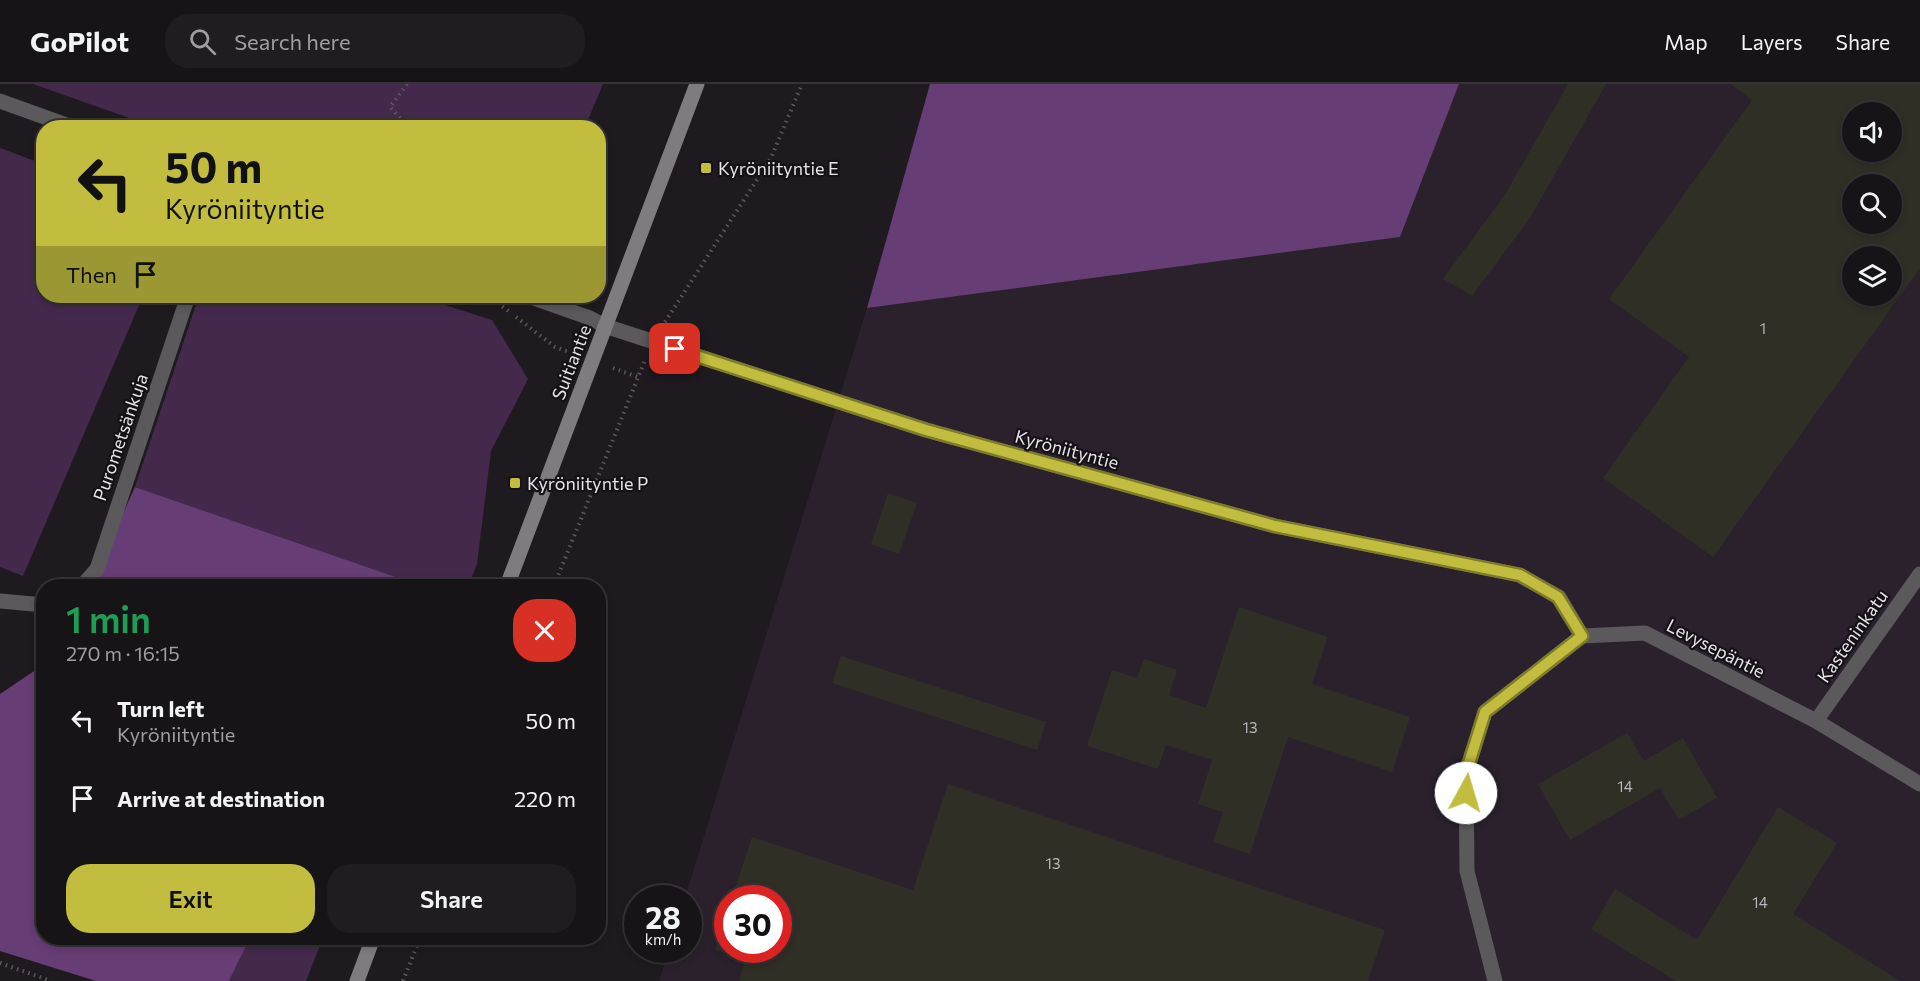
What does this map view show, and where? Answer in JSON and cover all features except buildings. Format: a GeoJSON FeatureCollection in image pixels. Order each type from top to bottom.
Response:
{"type":"FeatureCollection","features":[{"type":"Feature","properties":{"kind":"main road","name":"Suitiantie"},"geometry":{"type":"LineString","coordinates":[[510,579],[697,84]]}},
{"type":"Feature","properties":{"kind":"main road"},"geometry":{"type":"LineString","coordinates":[[357,981],[371,945]]}},
{"type":"Feature","properties":{"kind":"street"},"geometry":{"type":"LineString","coordinates":[[0,101],[53,120]]}},
{"type":"Feature","properties":{"kind":"street","name":"Purometsänkuja"},"geometry":{"type":"LineString","coordinates":[[88,579],[97,569],[186,303]]}},
{"type":"Feature","properties":{"kind":"street","name":"Kyröniityntie"},"geometry":{"type":"LineString","coordinates":[[548,303],[590,318],[605,326],[926,430],[1275,526],[1520,575],[1558,597],[1582,636]]}},
{"type":"Feature","properties":{"kind":"street","name":"Kasteninkatu"},"geometry":{"type":"LineString","coordinates":[[1816,721],[1920,574]]}},
{"type":"Feature","properties":{"kind":"street"},"geometry":{"type":"LineString","coordinates":[[0,601],[36,604]]}},
{"type":"Feature","properties":{"kind":"street","name":"Levysepäntie"},"geometry":{"type":"LineString","coordinates":[[1582,636],[1645,633],[1816,721],[1920,784]]}},
{"type":"Feature","properties":{"kind":"street"},"geometry":{"type":"LineString","coordinates":[[1495,981],[1467,871],[1466,773],[1485,712],[1582,636]]}},
{"type":"Feature","properties":{"kind":"path"},"geometry":{"type":"LineString","coordinates":[[402,120],[390,107],[407,84]]}},
{"type":"Feature","properties":{"kind":"path"},"geometry":{"type":"LineString","coordinates":[[498,303],[555,346],[638,377]]}},
{"type":"Feature","properties":{"kind":"path"},"geometry":{"type":"LineString","coordinates":[[403,981],[417,945]]}},
{"type":"Feature","properties":{"kind":"path"},"geometry":{"type":"LineString","coordinates":[[0,963],[51,981]]}},
{"type":"Feature","properties":{"kind":"shaded area"},"geometry":{"type":"Polygon","coordinates":[[[33,84],[603,84],[588,120],[135,120],[33,84]]]}},
{"type":"Feature","properties":{"kind":"shaded area"},"geometry":{"type":"Polygon","coordinates":[[[930,84],[1459,84],[1400,237],[867,308],[930,84]]]}},
{"type":"Feature","properties":{"kind":"shaded area"},"geometry":{"type":"Polygon","coordinates":[[[1459,84],[1920,84],[1920,981],[659,981],[665,963],[702,963],[702,885],[689,885],[867,308],[1400,237],[1459,84]]]}},
{"type":"Feature","properties":{"kind":"shaded area"},"geometry":{"type":"Polygon","coordinates":[[[0,148],[36,161],[36,303],[140,303],[23,576],[0,567],[0,148]]]}},
{"type":"Feature","properties":{"kind":"shaded area"},"geometry":{"type":"Polygon","coordinates":[[[197,303],[439,303],[492,320],[528,379],[491,451],[477,564],[471,579],[402,579],[135,487],[197,303]]]}},
{"type":"Feature","properties":{"kind":"shaded area"},"geometry":{"type":"Polygon","coordinates":[[[135,487],[402,579],[93,579],[135,487]]]}},
{"type":"Feature","properties":{"kind":"shaded area"},"geometry":{"type":"Polygon","coordinates":[[[36,670],[36,945],[247,945],[229,981],[96,981],[0,951],[0,694],[36,670]]]}},
{"type":"Feature","properties":{"kind":"shaded area"},"geometry":{"type":"Polygon","coordinates":[[[247,945],[320,945],[306,981],[229,981],[247,945]]]}},
{"type":"Feature","properties":{"kind":"place","name":"Kyröniityntie E"},"geometry":{"type":"Point","coordinates":[706,168]}},
{"type":"Feature","properties":{"kind":"place","name":"Kyröniityntie P"},"geometry":{"type":"Point","coordinates":[515,483]}},
{"type":"Feature","properties":{"kind":"route"},"geometry":{"type":"LineString","coordinates":[[675,349],[926,430],[1275,526],[1520,575],[1558,597],[1582,636],[1485,712],[1466,773],[1466,793]]}}]}
